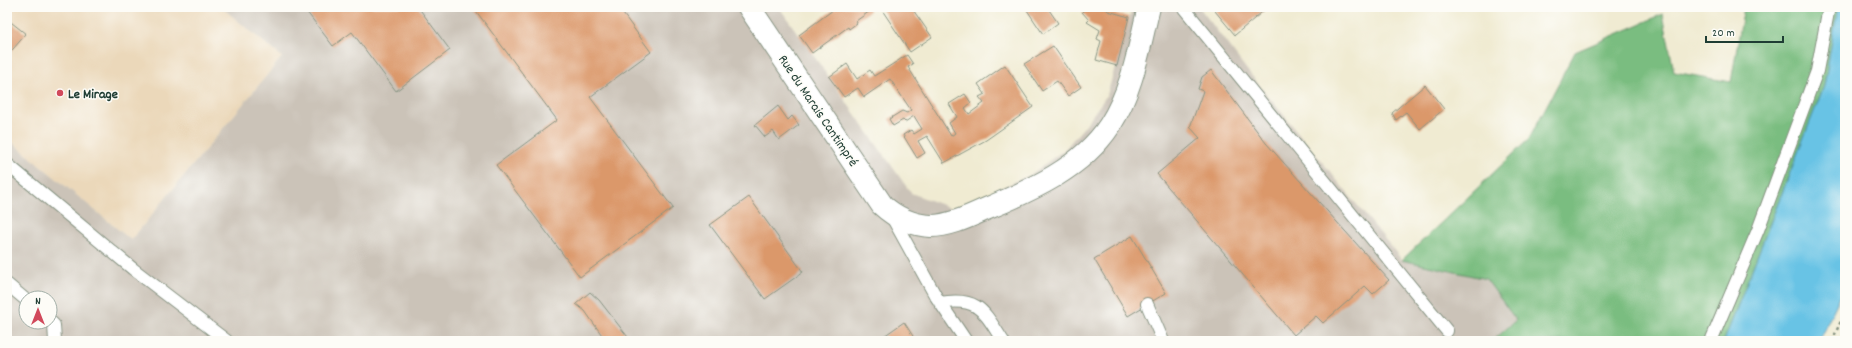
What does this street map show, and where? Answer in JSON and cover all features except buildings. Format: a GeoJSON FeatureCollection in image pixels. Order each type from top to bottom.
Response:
{"type":"FeatureCollection","features":[{"type":"Feature","properties":{"kind":"street","name":"Rue du Marais Cantimpré"},"geometry":{"type":"LineString","coordinates":[[749,7],[874,194],[890,212]]}},
{"type":"Feature","properties":{"kind":"street"},"geometry":{"type":"LineString","coordinates":[[890,212],[912,223],[932,226],[952,222],[1018,195],[1054,176],[1074,162],[1099,138],[1118,111],[1132,74],[1149,7]]}},
{"type":"Feature","properties":{"kind":"lane"},"geometry":{"type":"LineString","coordinates":[[1183,7],[1447,331]]}},
{"type":"Feature","properties":{"kind":"lane"},"geometry":{"type":"LineString","coordinates":[[1711,341],[1758,230],[1817,71],[1829,7]]}},
{"type":"Feature","properties":{"kind":"lane"},"geometry":{"type":"LineString","coordinates":[[7,164],[133,269],[227,341]]}},
{"type":"Feature","properties":{"kind":"lane"},"geometry":{"type":"LineString","coordinates":[[890,212],[940,303],[966,341]]}},
{"type":"Feature","properties":{"kind":"lane"},"geometry":{"type":"LineString","coordinates":[[7,284],[18,293]]}},
{"type":"Feature","properties":{"kind":"lane"},"geometry":{"type":"LineString","coordinates":[[940,303],[955,300],[967,301],[985,313],[1004,341]]}},
{"type":"Feature","properties":{"kind":"lane"},"geometry":{"type":"LineString","coordinates":[[1147,304],[1163,341]]}},
{"type":"Feature","properties":{"kind":"lane"},"geometry":{"type":"LineString","coordinates":[[54,330],[55,341]]}},
{"type":"Feature","properties":{"kind":"path"},"geometry":{"type":"LineString","coordinates":[[1832,341],[1845,312]]}},
{"type":"Feature","properties":{"kind":"shaded area"},"geometry":{"type":"Polygon","coordinates":[[[7,7],[221,7],[282,57],[131,240],[7,138],[7,7]]]}},
{"type":"Feature","properties":{"kind":"shaded area"},"geometry":{"type":"Polygon","coordinates":[[[221,7],[779,7],[911,193],[953,209],[1030,175],[1064,150],[1084,127],[1107,95],[1131,13],[1108,7],[1199,7],[1247,70],[1402,260],[1486,279],[1516,320],[1493,341],[7,341],[7,138],[131,240],[282,57],[221,7]]]}},
{"type":"Feature","properties":{"kind":"green space"},"geometry":{"type":"Polygon","coordinates":[[[1744,7],[1838,7],[1824,86],[1724,341],[1493,341],[1516,320],[1486,279],[1402,260],[1529,139],[1575,52],[1663,14],[1674,72],[1731,82],[1744,7]]]}},
{"type":"Feature","properties":{"kind":"water"},"geometry":{"type":"Polygon","coordinates":[[[1838,7],[1845,7],[1845,286],[1819,341],[1724,341],[1824,86],[1838,7]]]}},
{"type":"Feature","properties":{"kind":"place","name":"Le Mirage"},"geometry":{"type":"Point","coordinates":[60,93]}}]}
